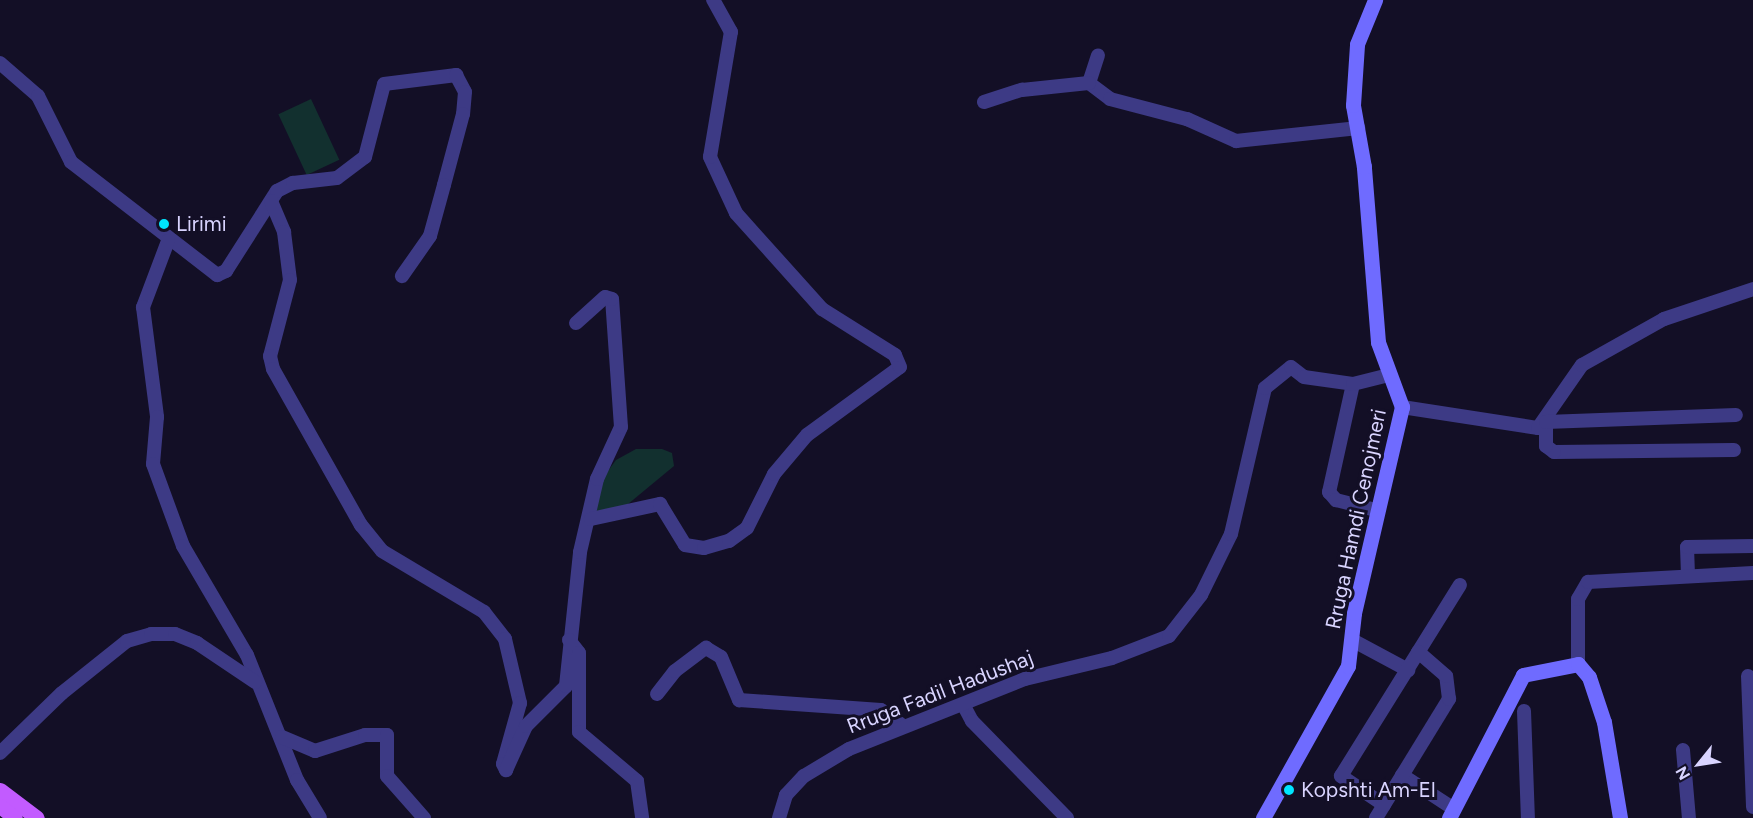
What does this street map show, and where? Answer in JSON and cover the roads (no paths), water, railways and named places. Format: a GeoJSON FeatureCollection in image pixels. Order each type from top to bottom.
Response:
{"type":"FeatureCollection","features":[{"type":"Feature","properties":{"kind":"main road"},"geometry":{"type":"LineString","coordinates":[[0,789],[37,818]]}},
{"type":"Feature","properties":{"kind":"main road"},"geometry":{"type":"LineString","coordinates":[[0,806],[15,818]]}},
{"type":"Feature","properties":{"kind":"street"},"geometry":{"type":"LineString","coordinates":[[591,519],[660,504],[685,545],[704,548],[729,541],[747,528],[774,474],[807,435],[900,367],[895,355],[822,309],[736,213],[710,157],[731,32],[713,0]]}},
{"type":"Feature","properties":{"kind":"street","name":"Rruga Hamdi Cenojmeri"},"geometry":{"type":"LineString","coordinates":[[1263,818],[1340,687],[1352,640],[1376,510],[1402,407],[1389,375],[1370,286],[1353,76],[1357,44],[1376,0]]}},
{"type":"Feature","properties":{"kind":"street"},"geometry":{"type":"LineString","coordinates":[[1089,83],[1098,55]]}},
{"type":"Feature","properties":{"kind":"street"},"geometry":{"type":"LineString","coordinates":[[0,63],[38,96],[71,162],[168,241],[217,275],[226,272],[277,191],[293,183],[338,178],[365,156],[380,93],[391,79],[456,75],[465,92],[463,114],[444,185],[430,236],[402,276]]}},
{"type":"Feature","properties":{"kind":"street"},"geometry":{"type":"LineString","coordinates":[[984,102],[1022,90],[1089,83],[1110,99],[1187,119],[1236,141],[1358,128]]}},
{"type":"Feature","properties":{"kind":"street"},"geometry":{"type":"LineString","coordinates":[[271,201],[284,232],[290,280],[270,356],[273,369],[361,525],[382,551],[484,612],[505,639],[520,702],[504,770],[512,765],[532,716],[563,692],[569,640],[597,479],[621,427],[612,299],[605,297],[576,323]]}},
{"type":"Feature","properties":{"kind":"street"},"geometry":{"type":"LineString","coordinates":[[168,241],[143,307],[157,417],[153,464],[183,546],[247,655],[255,682],[282,737],[297,780],[320,818]]}},
{"type":"Feature","properties":{"kind":"street"},"geometry":{"type":"LineString","coordinates":[[1734,450],[1554,452],[1546,446],[1546,422],[1582,365],[1664,319],[1753,289]]}},
{"type":"Feature","properties":{"kind":"street","name":"Rruga Fadil Hadushaj"},"geometry":{"type":"LineString","coordinates":[[779,818],[786,795],[804,776],[903,726],[964,706],[1025,679],[1112,658],[1169,636],[1201,595],[1231,534],[1265,388],[1291,367],[1304,377],[1353,384],[1389,375]]}},
{"type":"Feature","properties":{"kind":"street"},"geometry":{"type":"LineString","coordinates":[[1353,384],[1329,492],[1336,500],[1376,510]]}},
{"type":"Feature","properties":{"kind":"street"},"geometry":{"type":"LineString","coordinates":[[1402,407],[1532,428],[1546,422],[1736,415]]}},
{"type":"Feature","properties":{"kind":"street"},"geometry":{"type":"LineString","coordinates":[[1688,575],[1687,547],[1753,546]]}},
{"type":"Feature","properties":{"kind":"street"},"geometry":{"type":"LineString","coordinates":[[1620,818],[1604,722],[1585,670],[1578,664],[1578,599],[1584,585],[1688,575],[1753,573]]}},
{"type":"Feature","properties":{"kind":"street"},"geometry":{"type":"LineString","coordinates":[[1384,805],[1341,776],[1460,585]]}},
{"type":"Feature","properties":{"kind":"street"},"geometry":{"type":"LineString","coordinates":[[0,753],[62,693],[127,641],[151,634],[175,634],[197,643],[255,682]]}},
{"type":"Feature","properties":{"kind":"street"},"geometry":{"type":"LineString","coordinates":[[569,640],[579,653],[579,732],[637,781],[642,818]]}},
{"type":"Feature","properties":{"kind":"street"},"geometry":{"type":"LineString","coordinates":[[1352,640],[1408,669]]}},
{"type":"Feature","properties":{"kind":"street"},"geometry":{"type":"LineString","coordinates":[[657,694],[675,671],[706,648],[722,657],[739,700],[881,710],[903,726]]}},
{"type":"Feature","properties":{"kind":"street"},"geometry":{"type":"LineString","coordinates":[[1376,818],[1451,687],[1446,676],[1419,652]]}},
{"type":"Feature","properties":{"kind":"street"},"geometry":{"type":"LineString","coordinates":[[1402,775],[1451,813],[1523,675],[1578,664]]}},
{"type":"Feature","properties":{"kind":"street"},"geometry":{"type":"LineString","coordinates":[[1748,676],[1753,807]]}},
{"type":"Feature","properties":{"kind":"street"},"geometry":{"type":"LineString","coordinates":[[964,706],[972,721],[1067,818]]}},
{"type":"Feature","properties":{"kind":"street"},"geometry":{"type":"LineString","coordinates":[[1524,711],[1528,818]]}},
{"type":"Feature","properties":{"kind":"street"},"geometry":{"type":"LineString","coordinates":[[282,737],[315,751],[364,735],[387,735],[387,776],[424,818]]}},
{"type":"Feature","properties":{"kind":"street"},"geometry":{"type":"LineString","coordinates":[[1683,750],[1689,818]]}},
{"type":"Feature","properties":{"kind":"place","name":"Lirimi"},"geometry":{"type":"Point","coordinates":[164,224]}},
{"type":"Feature","properties":{"kind":"place","name":"Kopshti Am-El"},"geometry":{"type":"Point","coordinates":[1289,790]}}]}
